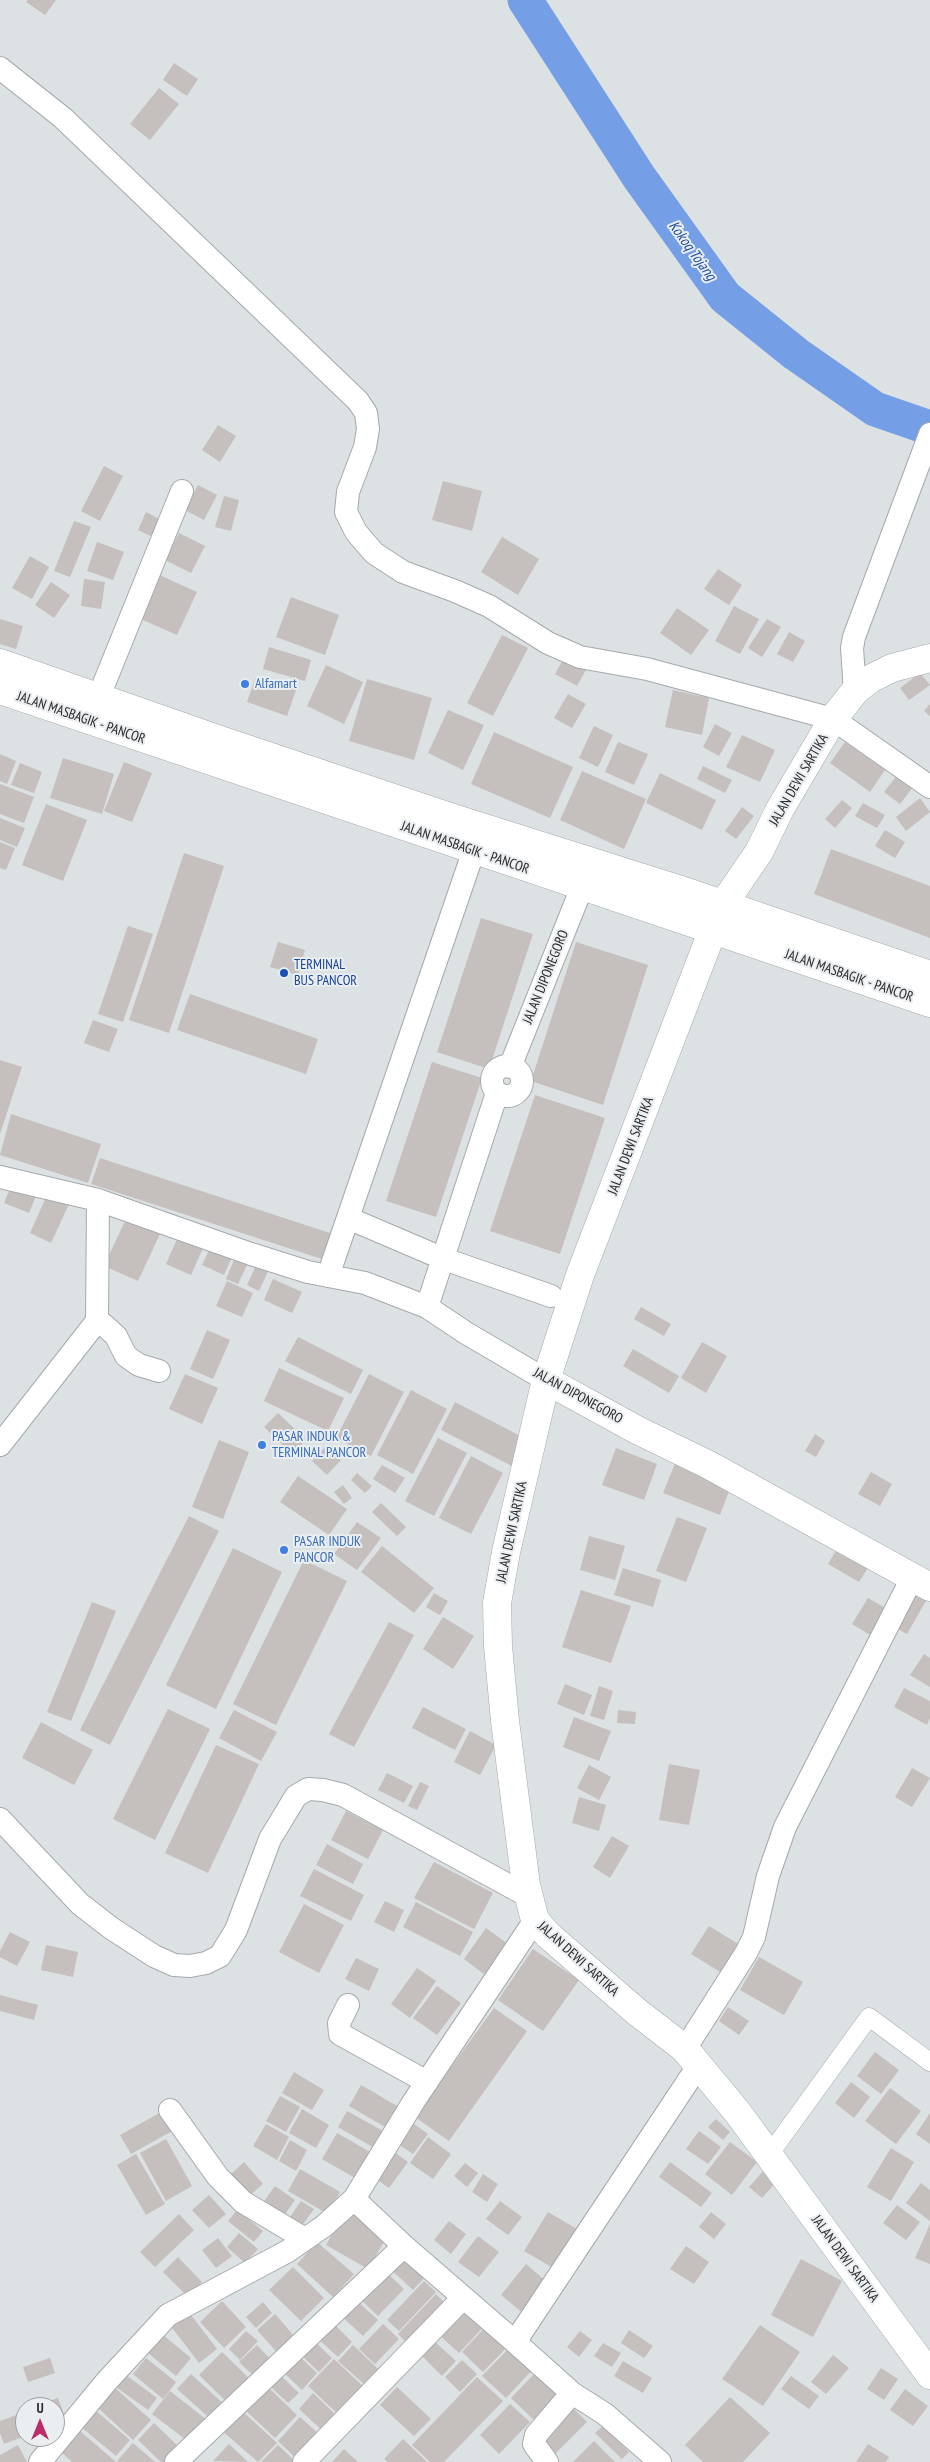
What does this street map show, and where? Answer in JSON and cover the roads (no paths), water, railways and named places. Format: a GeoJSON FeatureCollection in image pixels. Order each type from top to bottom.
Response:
{"type":"FeatureCollection","features":[{"type":"Feature","properties":{"kind":"street"},"geometry":{"type":"LineString","coordinates":[[0,68],[63,118],[358,401],[366,413],[368,429],[365,447],[348,492],[346,512],[356,532],[374,553],[403,572],[489,606],[548,643],[580,657],[646,669],[834,719],[930,787]]}},
{"type":"Feature","properties":{"kind":"street"},"geometry":{"type":"LineString","coordinates":[[855,692],[852,648],[854,637],[917,474],[930,434]]}},
{"type":"Feature","properties":{"kind":"street"},"geometry":{"type":"LineString","coordinates":[[99,696],[182,491]]}},
{"type":"Feature","properties":{"kind":"street","name":"JALAN DEWI SARTIKA"},"geometry":{"type":"LineString","coordinates":[[930,658],[892,668],[870,679],[855,692],[834,719],[780,809],[759,852],[722,906],[580,1275],[546,1380],[506,1552],[497,1603],[498,1646],[505,1721],[531,1908],[548,1935],[691,2058],[738,2113],[930,2375]]}},
{"type":"Feature","properties":{"kind":"street","name":"JALAN MASBAGIK - PANCOR"},"geometry":{"type":"LineString","coordinates":[[0,663],[99,696],[220,740],[454,818],[681,890],[722,906],[930,975]]}},
{"type":"Feature","properties":{"kind":"street","name":"JALAN MASBAGIK - PANCOR"},"geometry":{"type":"LineString","coordinates":[[0,690],[711,931],[930,1003]]}},
{"type":"Feature","properties":{"kind":"street"},"geometry":{"type":"LineString","coordinates":[[328,1276],[474,850]]}},
{"type":"Feature","properties":{"kind":"street","name":"JALAN DIPONEGORO"},"geometry":{"type":"LineString","coordinates":[[582,887],[510,1067],[520,1075],[520,1088],[510,1096],[497,1093],[427,1307],[466,1333],[546,1380],[637,1430],[709,1464],[921,1582]]}},
{"type":"Feature","properties":{"kind":"street"},"geometry":{"type":"LineString","coordinates":[[0,1177],[98,1200],[251,1254],[328,1276],[365,1282],[427,1307]]}},
{"type":"Feature","properties":{"kind":"street"},"geometry":{"type":"LineString","coordinates":[[0,1445],[97,1321],[98,1200]]}},
{"type":"Feature","properties":{"kind":"street"},"geometry":{"type":"LineString","coordinates":[[348,1218],[444,1258],[551,1296]]}},
{"type":"Feature","properties":{"kind":"street"},"geometry":{"type":"LineString","coordinates":[[97,1321],[116,1336],[126,1356],[139,1365],[159,1371]]}},
{"type":"Feature","properties":{"kind":"street"},"geometry":{"type":"LineString","coordinates":[[515,2342],[691,2058],[754,1937],[768,1876],[786,1827],[921,1582]]}},
{"type":"Feature","properties":{"kind":"street"},"geometry":{"type":"LineString","coordinates":[[0,1819],[80,1904],[125,1938],[154,1956],[174,1964],[190,1966],[206,1963],[220,1956],[236,1930],[270,1839],[296,1796],[308,1789],[323,1790],[343,1796],[531,1908],[427,2082],[354,2199],[305,2240],[168,2315],[106,2382],[40,2462]]}},
{"type":"Feature","properties":{"kind":"street"},"geometry":{"type":"LineString","coordinates":[[348,2005],[339,2022],[340,2034],[427,2082]]}},
{"type":"Feature","properties":{"kind":"street"},"geometry":{"type":"LineString","coordinates":[[769,2155],[869,2017],[930,2062]]}},
{"type":"Feature","properties":{"kind":"street"},"geometry":{"type":"LineString","coordinates":[[170,2110],[218,2177],[243,2202],[305,2240]]}},
{"type":"Feature","properties":{"kind":"street"},"geometry":{"type":"LineString","coordinates":[[354,2199],[404,2246],[572,2393],[605,2414],[660,2462]]}},
{"type":"Feature","properties":{"kind":"street"},"geometry":{"type":"LineString","coordinates":[[176,2462],[404,2246]]}},
{"type":"Feature","properties":{"kind":"street"},"geometry":{"type":"LineString","coordinates":[[304,2462],[463,2298]]}},
{"type":"Feature","properties":{"kind":"street"},"geometry":{"type":"LineString","coordinates":[[546,2462],[534,2444],[536,2435],[572,2393]]}},
{"type":"Feature","properties":{"kind":"waterway","name":"Kokoq Tojang"},"geometry":{"type":"LineString","coordinates":[[525,0],[639,177],[725,297],[796,354],[875,409],[930,428]]}},
{"type":"Feature","properties":{"kind":"place","name":"Alfamart"},"geometry":{"type":"Point","coordinates":[245,684]}},
{"type":"Feature","properties":{"kind":"place","name":"TERMINAL BUS PANCOR"},"geometry":{"type":"Point","coordinates":[284,973]}},
{"type":"Feature","properties":{"kind":"place","name":"PASAR INDUK & TERMINAL PANCOR"},"geometry":{"type":"Point","coordinates":[262,1445]}},
{"type":"Feature","properties":{"kind":"place","name":"PASAR INDUK PANCOR"},"geometry":{"type":"Point","coordinates":[284,1550]}}]}
